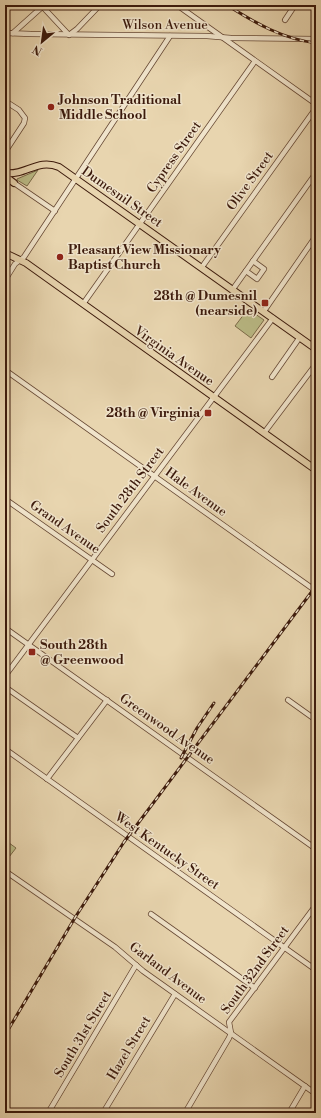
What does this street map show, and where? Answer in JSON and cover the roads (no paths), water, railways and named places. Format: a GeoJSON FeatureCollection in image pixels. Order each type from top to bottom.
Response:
{"type":"FeatureCollection","features":[{"type":"Feature","properties":{"kind":"main road","name":"Dumesnil Street"},"geometry":{"type":"LineString","coordinates":[[5,173],[20,173],[36,165],[50,164],[59,166],[316,348]]}},
{"type":"Feature","properties":{"kind":"main road"},"geometry":{"type":"LineString","coordinates":[[5,176],[14,183]]}},
{"type":"Feature","properties":{"kind":"main road","name":"Virginia Avenue"},"geometry":{"type":"LineString","coordinates":[[5,253],[26,263],[316,470]]}},
{"type":"Feature","properties":{"kind":"street"},"geometry":{"type":"LineString","coordinates":[[13,33],[42,6],[69,35],[77,29],[100,5]]}},
{"type":"Feature","properties":{"kind":"street"},"geometry":{"type":"LineString","coordinates":[[177,5],[316,104]]}},
{"type":"Feature","properties":{"kind":"street"},"geometry":{"type":"LineString","coordinates":[[285,20],[293,6]]}},
{"type":"Feature","properties":{"kind":"street","name":"Wilson Avenue"},"geometry":{"type":"LineString","coordinates":[[5,33],[316,39]]}},
{"type":"Feature","properties":{"kind":"street"},"geometry":{"type":"LineString","coordinates":[[5,280],[15,264],[24,256],[55,211],[170,36]]}},
{"type":"Feature","properties":{"kind":"street","name":"Cypress Street"},"geometry":{"type":"LineString","coordinates":[[83,304],[255,61]]}},
{"type":"Feature","properties":{"kind":"street"},"geometry":{"type":"LineString","coordinates":[[5,101],[19,110],[26,118],[5,152]]}},
{"type":"Feature","properties":{"kind":"street","name":"Olive Street"},"geometry":{"type":"LineString","coordinates":[[202,267],[316,108]]}},
{"type":"Feature","properties":{"kind":"street"},"geometry":{"type":"LineString","coordinates":[[233,290],[316,173]]}},
{"type":"Feature","properties":{"kind":"street"},"geometry":{"type":"LineString","coordinates":[[14,183],[55,211]]}},
{"type":"Feature","properties":{"kind":"street"},"geometry":{"type":"LineString","coordinates":[[264,311],[316,236]]}},
{"type":"Feature","properties":{"kind":"street"},"geometry":{"type":"LineString","coordinates":[[246,271],[257,279],[264,269],[253,261]]}},
{"type":"Feature","properties":{"kind":"street","name":"South 28th Street"},"geometry":{"type":"LineString","coordinates":[[5,676],[273,318]]}},
{"type":"Feature","properties":{"kind":"street"},"geometry":{"type":"LineString","coordinates":[[272,377],[300,337]]}},
{"type":"Feature","properties":{"kind":"street"},"geometry":{"type":"LineString","coordinates":[[264,433],[316,364]]}},
{"type":"Feature","properties":{"kind":"street","name":"Hale Avenue"},"geometry":{"type":"LineString","coordinates":[[5,370],[316,591]]}},
{"type":"Feature","properties":{"kind":"street","name":"Grand Avenue"},"geometry":{"type":"LineString","coordinates":[[5,498],[112,574]]}},
{"type":"Feature","properties":{"kind":"street","name":"Greenwood Avenue"},"geometry":{"type":"LineString","coordinates":[[5,628],[316,849]]}},
{"type":"Feature","properties":{"kind":"street"},"geometry":{"type":"LineString","coordinates":[[5,686],[78,738]]}},
{"type":"Feature","properties":{"kind":"street"},"geometry":{"type":"LineString","coordinates":[[47,779],[107,700]]}},
{"type":"Feature","properties":{"kind":"street"},"geometry":{"type":"LineString","coordinates":[[288,700],[316,720]]}},
{"type":"Feature","properties":{"kind":"street","name":"West Kentucky Street"},"geometry":{"type":"LineString","coordinates":[[5,749],[316,970]]}},
{"type":"Feature","properties":{"kind":"street","name":"Garland Avenue"},"geometry":{"type":"LineString","coordinates":[[5,871],[115,947],[136,966],[316,1094]]}},
{"type":"Feature","properties":{"kind":"street","name":"South 32nd Street"},"geometry":{"type":"LineString","coordinates":[[185,1113],[231,1033],[229,1022],[316,904]]}},
{"type":"Feature","properties":{"kind":"street"},"geometry":{"type":"LineString","coordinates":[[150,914],[255,988]]}},
{"type":"Feature","properties":{"kind":"street","name":"South 31st Street"},"geometry":{"type":"LineString","coordinates":[[48,1113],[136,966]]}},
{"type":"Feature","properties":{"kind":"street","name":"Hazel Street"},"geometry":{"type":"LineString","coordinates":[[103,1113],[175,994]]}},
{"type":"Feature","properties":{"kind":"street"},"geometry":{"type":"LineString","coordinates":[[289,1113],[305,1086]]}},
{"type":"Feature","properties":{"kind":"railway"},"geometry":{"type":"LineString","coordinates":[[227,5],[248,18],[281,34],[316,43]]}},
{"type":"Feature","properties":{"kind":"railway"},"geometry":{"type":"LineString","coordinates":[[5,1035],[76,916],[124,842],[316,586]]}},
{"type":"Feature","properties":{"kind":"railway"},"geometry":{"type":"LineString","coordinates":[[181,758],[197,728],[214,703]]}},
{"type":"Feature","properties":{"kind":"place","name":"Johnson Traditional Middle School"},"geometry":{"type":"Point","coordinates":[51,107]}},
{"type":"Feature","properties":{"kind":"place","name":"Pleasant View Missionary Baptist Church"},"geometry":{"type":"Point","coordinates":[60,257]}},
{"type":"Feature","properties":{"kind":"place","name":"28th @ Dumesnil (nearside)"},"geometry":{"type":"Point","coordinates":[265,303]}},
{"type":"Feature","properties":{"kind":"place","name":"28th @ Virginia"},"geometry":{"type":"Point","coordinates":[208,413]}},
{"type":"Feature","properties":{"kind":"place","name":"South 28th @ Greenwood"},"geometry":{"type":"Point","coordinates":[32,652]}}]}
